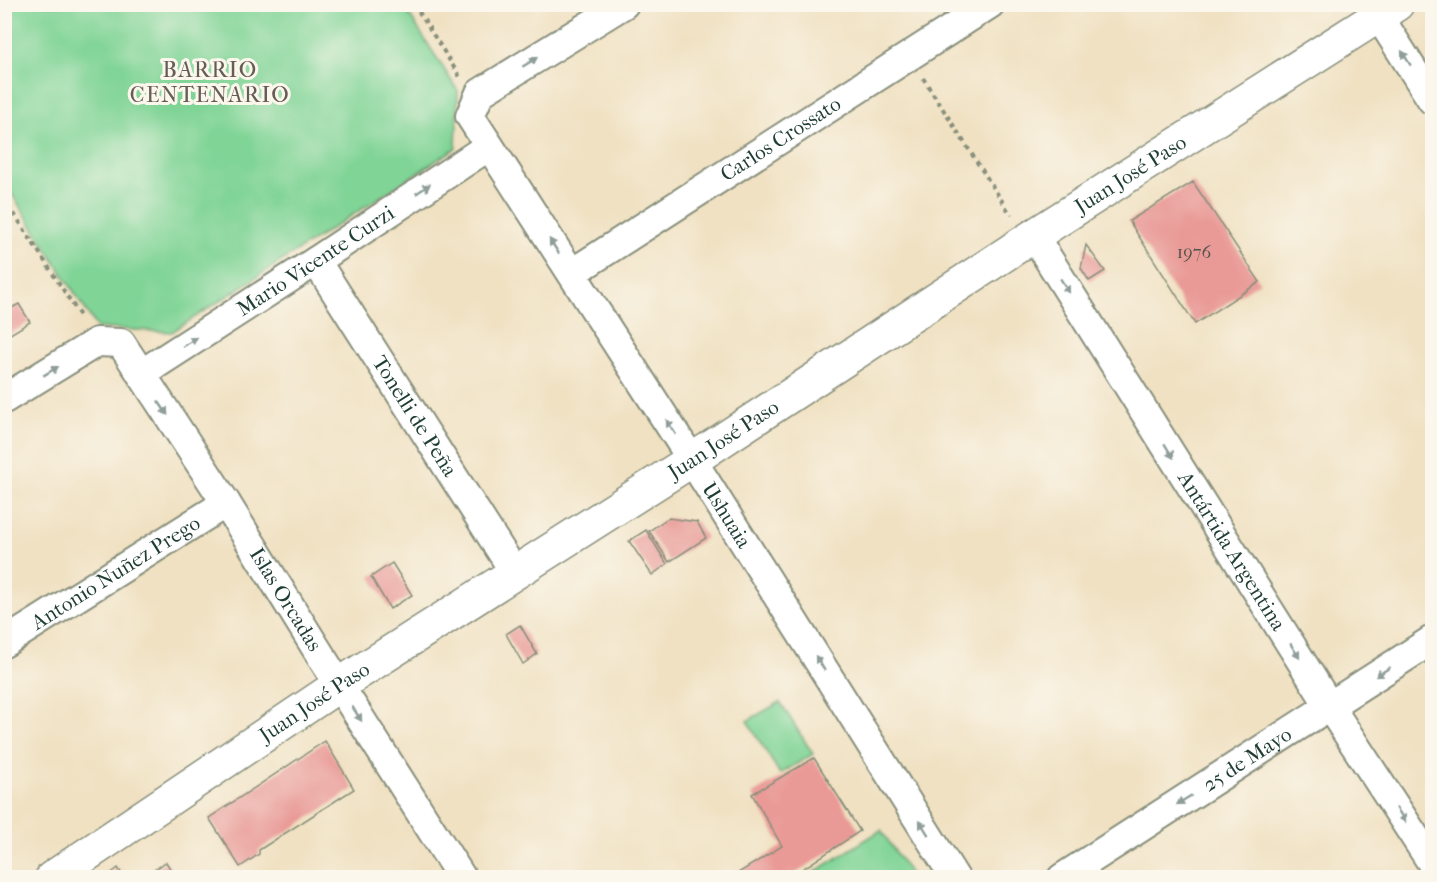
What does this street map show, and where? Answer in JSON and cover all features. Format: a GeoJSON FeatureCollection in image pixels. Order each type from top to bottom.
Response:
{"type":"FeatureCollection","features":[{"type":"Feature","properties":{"kind":"main road","name":"Juan José Paso"},"geometry":{"type":"LineString","coordinates":[[52,878],[339,685],[692,460],[1383,8]]}},
{"type":"Feature","properties":{"kind":"street"},"geometry":{"type":"LineString","coordinates":[[478,98],[624,4]]}},
{"type":"Feature","properties":{"kind":"street","name":"Carlos Crossato"},"geometry":{"type":"LineString","coordinates":[[572,273],[990,4]]}},
{"type":"Feature","properties":{"kind":"street"},"geometry":{"type":"LineString","coordinates":[[1383,8],[1432,100]]}},
{"type":"Feature","properties":{"kind":"street","name":"Ushuaia"},"geometry":{"type":"LineString","coordinates":[[478,98],[470,116],[692,460],[955,878]]}},
{"type":"Feature","properties":{"kind":"street","name":"Mario Vicente Curzi"},"geometry":{"type":"LineString","coordinates":[[141,374],[489,146]]}},
{"type":"Feature","properties":{"kind":"street","name":"Antártida Argentina"},"geometry":{"type":"LineString","coordinates":[[1030,238],[1432,863]]}},
{"type":"Feature","properties":{"kind":"street","name":"Tonelli de Peña"},"geometry":{"type":"LineString","coordinates":[[316,261],[515,573]]}},
{"type":"Feature","properties":{"kind":"street"},"geometry":{"type":"LineString","coordinates":[[4,399],[98,342]]}},
{"type":"Feature","properties":{"kind":"street","name":"Islas Orcadas"},"geometry":{"type":"LineString","coordinates":[[98,342],[121,343],[226,503],[462,878]]}},
{"type":"Feature","properties":{"kind":"street","name":"Antonio Nuñez Prego"},"geometry":{"type":"LineString","coordinates":[[4,643],[226,503]]}},
{"type":"Feature","properties":{"kind":"street","name":"25 de Mayo"},"geometry":{"type":"LineString","coordinates":[[1062,878],[1432,640]]}},
{"type":"Feature","properties":{"kind":"path"},"geometry":{"type":"LineString","coordinates":[[414,4],[478,98]]}},
{"type":"Feature","properties":{"kind":"path"},"geometry":{"type":"LineString","coordinates":[[910,57],[1030,238]]}},
{"type":"Feature","properties":{"kind":"path"},"geometry":{"type":"LineString","coordinates":[[4,198],[98,342]]}},
{"type":"Feature","properties":{"kind":"green space"},"geometry":{"type":"Polygon","coordinates":[[[5,5],[403,5],[458,91],[456,148],[172,332],[97,328],[5,183],[5,5]]]}},
{"type":"Feature","properties":{"kind":"green space"},"geometry":{"type":"Polygon","coordinates":[[[780,702],[813,754],[780,774],[747,721],[780,702]]]}},
{"type":"Feature","properties":{"kind":"green space"},"geometry":{"type":"Polygon","coordinates":[[[881,830],[912,877],[807,877],[881,830]]]}},
{"type":"Feature","properties":{"kind":"building"},"geometry":{"type":"Polygon","coordinates":[[[1193,182],[1260,282],[1195,324],[1129,221],[1193,182]]]}},
{"type":"Feature","properties":{"kind":"building"},"geometry":{"type":"Polygon","coordinates":[[[1086,245],[1105,271],[1089,281],[1081,268],[1086,245]]]}},
{"type":"Feature","properties":{"kind":"building"},"geometry":{"type":"Polygon","coordinates":[[[19,304],[30,322],[4,338],[4,312],[19,304]]]}},
{"type":"Feature","properties":{"kind":"building"},"geometry":{"type":"Polygon","coordinates":[[[668,518],[697,522],[706,538],[669,562],[649,531],[668,518]]]}},
{"type":"Feature","properties":{"kind":"building"},"geometry":{"type":"Polygon","coordinates":[[[646,530],[667,564],[652,575],[629,541],[646,530]]]}},
{"type":"Feature","properties":{"kind":"building"},"geometry":{"type":"Polygon","coordinates":[[[392,563],[412,595],[390,609],[371,577],[392,563]]]}},
{"type":"Feature","properties":{"kind":"building"},"geometry":{"type":"Polygon","coordinates":[[[520,625],[537,654],[523,664],[506,634],[520,625]]]}},
{"type":"Feature","properties":{"kind":"building"},"geometry":{"type":"Polygon","coordinates":[[[325,741],[354,789],[259,850],[259,854],[240,867],[209,818],[325,741]]]}},
{"type":"Feature","properties":{"kind":"building"},"geometry":{"type":"Polygon","coordinates":[[[814,758],[860,831],[789,878],[730,878],[782,846],[752,794],[814,758]]]}},
{"type":"Feature","properties":{"kind":"building"},"geometry":{"type":"Polygon","coordinates":[[[166,862],[176,878],[142,878],[166,862]]]}},
{"type":"Feature","properties":{"kind":"building"},"geometry":{"type":"Polygon","coordinates":[[[118,868],[124,878],[105,878],[118,868]]]}},
{"type":"Feature","properties":{"kind":"district","name":"BARRIO CENTENARIO"},"geometry":{"type":"Point","coordinates":[210,82]}}]}
